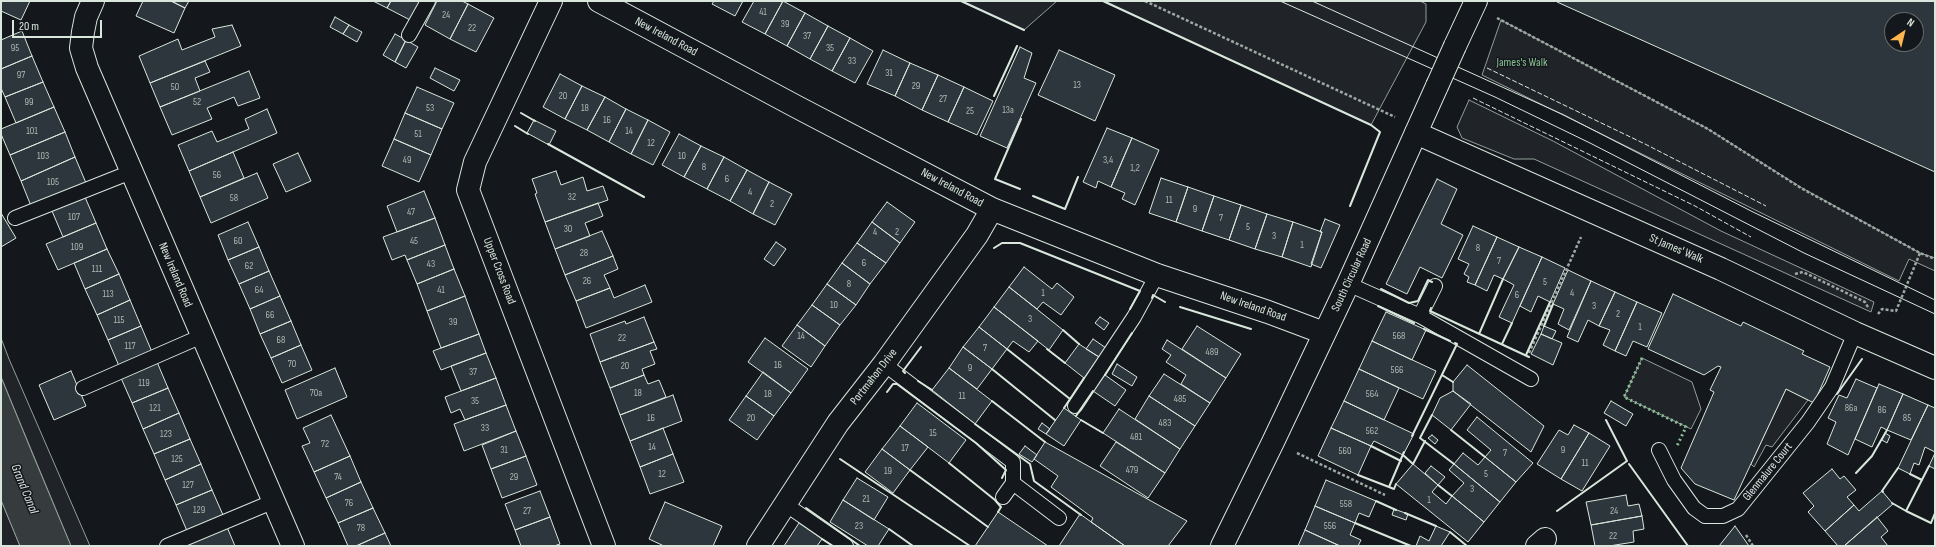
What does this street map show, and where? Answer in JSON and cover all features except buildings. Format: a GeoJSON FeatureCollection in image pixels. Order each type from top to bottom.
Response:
{"type":"FeatureCollection","features":[{"type":"Feature","properties":{"kind":"street","name":"New Ireland Road"},"geometry":{"type":"LineString","coordinates":[[94,1],[86,17],[81,48],[87,68],[292,546]]}},
{"type":"Feature","properties":{"kind":"street","name":"Upper Cross Road"},"geometry":{"type":"LineString","coordinates":[[551,1],[475,162],[468,190],[604,546]]}},
{"type":"Feature","properties":{"kind":"street","name":"New Ireland Road"},"geometry":{"type":"LineString","coordinates":[[599,1],[992,209],[1157,275],[1268,312],[1324,333]]}},
{"type":"Feature","properties":{"kind":"street","name":"South Circular Road"},"geometry":{"type":"LineString","coordinates":[[1222,546],[1274,442],[1348,284],[1455,46],[1471,2]]}},
{"type":"Feature","properties":{"kind":"street","name":"St James' Walk"},"geometry":{"type":"LineString","coordinates":[[1416,134],[1721,269],[1860,335],[1935,368]]}},
{"type":"Feature","properties":{"kind":"street","name":"Portmahon Drive"},"geometry":{"type":"LineString","coordinates":[[758,546],[838,423],[884,364],[977,235],[992,209]]}},
{"type":"Feature","properties":{"kind":"lane"},"geometry":{"type":"LineString","coordinates":[[409,35],[428,1]]}},
{"type":"Feature","properties":{"kind":"lane"},"geometry":{"type":"LineString","coordinates":[[16,218],[131,172]]}},
{"type":"Feature","properties":{"kind":"lane"},"geometry":{"type":"LineString","coordinates":[[1075,406],[1134,317],[1157,275]]}},
{"type":"Feature","properties":{"kind":"lane"},"geometry":{"type":"LineString","coordinates":[[1348,284],[1420,316],[1532,379]]}},
{"type":"Feature","properties":{"kind":"lane"},"geometry":{"type":"LineString","coordinates":[[1420,316],[1435,286]]}},
{"type":"Feature","properties":{"kind":"lane","name":"Glenmalure Court"},"geometry":{"type":"LineString","coordinates":[[1659,450],[1674,480],[1694,508],[1704,516],[1723,516],[1738,509],[1808,422],[1832,387],[1860,335]]}},
{"type":"Feature","properties":{"kind":"lane"},"geometry":{"type":"LineString","coordinates":[[83,388],[202,336]]}},
{"type":"Feature","properties":{"kind":"lane"},"geometry":{"type":"LineString","coordinates":[[884,364],[1013,462],[1013,483],[1003,497]]}},
{"type":"Feature","properties":{"kind":"lane"},"geometry":{"type":"LineString","coordinates":[[1013,483],[1059,518]]}},
{"type":"Feature","properties":{"kind":"lane"},"geometry":{"type":"LineString","coordinates":[[167,546],[272,502]]}},
{"type":"Feature","properties":{"kind":"lane"},"geometry":{"type":"LineString","coordinates":[[785,504],[846,546]]}},
{"type":"Feature","properties":{"kind":"path"},"geometry":{"type":"LineString","coordinates":[[1145,1],[1391,115]]}},
{"type":"Feature","properties":{"kind":"path"},"geometry":{"type":"LineString","coordinates":[[1471,2],[1708,129],[1802,188],[1920,253],[1935,259]]}},
{"type":"Feature","properties":{"kind":"path"},"geometry":{"type":"LineString","coordinates":[[1529,353],[1584,231]]}},
{"type":"Feature","properties":{"kind":"path"},"geometry":{"type":"LineString","coordinates":[[1860,335],[1882,309],[1896,311],[1920,253]]}},
{"type":"Feature","properties":{"kind":"path"},"geometry":{"type":"LineString","coordinates":[[1274,442],[1385,495]]}},
{"type":"Feature","properties":{"kind":"path"},"geometry":{"type":"LineString","coordinates":[[1746,535],[1753,546]]}},
{"type":"Feature","properties":{"kind":"green space"},"geometry":{"type":"Polygon","coordinates":[[[961,1],[1057,1],[1024,30],[961,1]]]}},
{"type":"Feature","properties":{"kind":"green space"},"geometry":{"type":"Polygon","coordinates":[[[1103,1],[1420,1],[1426,4],[1426,22],[1371,125],[1103,1]]]}},
{"type":"Feature","properties":{"kind":"green space","name":"James's Walk"},"geometry":{"type":"Polygon","coordinates":[[[1501,20],[1708,129],[1802,188],[1920,253],[1935,258],[1935,271],[1909,259],[1899,281],[1482,75],[1501,20]]]}},
{"type":"Feature","properties":{"kind":"green space"},"geometry":{"type":"Polygon","coordinates":[[[1469,100],[1553,141],[1721,231],[1874,302],[1871,312],[1534,159],[1514,159],[1462,138],[1457,127],[1469,100]]]}},
{"type":"Feature","properties":{"kind":"green space"},"geometry":{"type":"Polygon","coordinates":[[[1,338],[90,546],[71,546],[1,377],[1,338]]]}},
{"type":"Feature","properties":{"kind":"green space"},"geometry":{"type":"Polygon","coordinates":[[[1642,358],[1692,382],[1701,409],[1691,429],[1624,397],[1642,358]]]}},
{"type":"Feature","properties":{"kind":"green space"},"geometry":{"type":"Polygon","coordinates":[[[1786,389],[1808,400],[1772,447],[1766,445],[1754,467],[1751,464],[1786,389]]]}},
{"type":"Feature","properties":{"kind":"green space"},"geometry":{"type":"Polygon","coordinates":[[[1,500],[20,546],[1,546],[1,500]]]}},
{"type":"Feature","properties":{"kind":"water","name":"Grand Canal"},"geometry":{"type":"Polygon","coordinates":[[[1,377],[71,546],[20,546],[1,500],[1,377]]]}},
{"type":"Feature","properties":{"kind":"tram line"},"geometry":{"type":"LineString","coordinates":[[1280,1],[1495,97],[1590,143],[1804,253],[1935,314]]}},
{"type":"Feature","properties":{"kind":"tram line"},"geometry":{"type":"LineString","coordinates":[[1312,1],[1564,115],[1753,212],[1935,300]]}},
{"type":"Feature","properties":{"kind":"hedge"},"geometry":{"type":"LineString","coordinates":[[1642,358],[1624,397],[1686,427],[1677,446]]}},
{"type":"Feature","properties":{"kind":"fence"},"geometry":{"type":"LineString","coordinates":[[1487,68],[1645,144],[1766,206]]}},
{"type":"Feature","properties":{"kind":"fence"},"geometry":{"type":"LineString","coordinates":[[1473,98],[1695,206],[1751,237]]}},
{"type":"Feature","properties":{"kind":"wall"},"geometry":{"type":"LineString","coordinates":[[961,1],[1024,30]]}},
{"type":"Feature","properties":{"kind":"wall"},"geometry":{"type":"LineString","coordinates":[[1103,1],[1371,125],[1380,132],[1350,206]]}},
{"type":"Feature","properties":{"kind":"wall"},"geometry":{"type":"LineString","coordinates":[[994,96],[1017,46]]}},
{"type":"Feature","properties":{"kind":"wall"},"geometry":{"type":"LineString","coordinates":[[521,113],[535,121]]}},
{"type":"Feature","properties":{"kind":"wall"},"geometry":{"type":"LineString","coordinates":[[1020,189],[995,179],[1021,119]]}},
{"type":"Feature","properties":{"kind":"wall"},"geometry":{"type":"LineString","coordinates":[[515,126],[528,134]]}},
{"type":"Feature","properties":{"kind":"wall"},"geometry":{"type":"LineString","coordinates":[[548,144],[644,197]]}},
{"type":"Feature","properties":{"kind":"wall"},"geometry":{"type":"LineString","coordinates":[[1033,196],[1065,209],[1078,177]]}},
{"type":"Feature","properties":{"kind":"wall"},"geometry":{"type":"LineString","coordinates":[[994,248],[1002,243],[1020,243],[1140,291],[1130,309]]}},
{"type":"Feature","properties":{"kind":"wall"},"geometry":{"type":"LineString","coordinates":[[1479,334],[1503,279]]}},
{"type":"Feature","properties":{"kind":"wall"},"geometry":{"type":"LineString","coordinates":[[1381,289],[1409,303],[1418,301],[1428,280],[1432,282]]}},
{"type":"Feature","properties":{"kind":"wall"},"geometry":{"type":"LineString","coordinates":[[1152,298],[1153,295],[1165,302]]}},
{"type":"Feature","properties":{"kind":"wall"},"geometry":{"type":"LineString","coordinates":[[1526,355],[1550,302]]}},
{"type":"Feature","properties":{"kind":"wall"},"geometry":{"type":"LineString","coordinates":[[1544,326],[1553,304]]}},
{"type":"Feature","properties":{"kind":"wall"},"geometry":{"type":"LineString","coordinates":[[1378,306],[1414,323]]}},
{"type":"Feature","properties":{"kind":"wall"},"geometry":{"type":"LineString","coordinates":[[1180,307],[1251,329]]}},
{"type":"Feature","properties":{"kind":"wall"},"geometry":{"type":"LineString","coordinates":[[1431,308],[1430,311],[1529,357]]}},
{"type":"Feature","properties":{"kind":"wall"},"geometry":{"type":"LineString","coordinates":[[1502,344],[1512,323]]}},
{"type":"Feature","properties":{"kind":"wall"},"geometry":{"type":"LineString","coordinates":[[1424,329],[1450,341]]}},
{"type":"Feature","properties":{"kind":"wall"},"geometry":{"type":"LineString","coordinates":[[1063,330],[1079,344]]}},
{"type":"Feature","properties":{"kind":"wall"},"geometry":{"type":"LineString","coordinates":[[1105,375],[1132,333]]}},
{"type":"Feature","properties":{"kind":"wall"},"geometry":{"type":"LineString","coordinates":[[1412,436],[1457,344],[1455,343]]}},
{"type":"Feature","properties":{"kind":"wall"},"geometry":{"type":"LineString","coordinates":[[905,373],[903,371],[921,347]]}},
{"type":"Feature","properties":{"kind":"wall"},"geometry":{"type":"LineString","coordinates":[[1007,349],[1070,399]]}},
{"type":"Feature","properties":{"kind":"wall"},"geometry":{"type":"LineString","coordinates":[[1047,349],[1065,363]]}},
{"type":"Feature","properties":{"kind":"wall"},"geometry":{"type":"LineString","coordinates":[[1837,394],[1862,359]]}},
{"type":"Feature","properties":{"kind":"wall"},"geometry":{"type":"LineString","coordinates":[[992,369],[1055,420]]}},
{"type":"Feature","properties":{"kind":"wall"},"geometry":{"type":"LineString","coordinates":[[1442,375],[1453,382]]}},
{"type":"Feature","properties":{"kind":"wall"},"geometry":{"type":"LineString","coordinates":[[1064,408],[1084,378]]}},
{"type":"Feature","properties":{"kind":"wall"},"geometry":{"type":"LineString","coordinates":[[918,381],[932,390]]}},
{"type":"Feature","properties":{"kind":"wall"},"geometry":{"type":"LineString","coordinates":[[887,392],[893,384],[897,384],[976,443],[1006,470],[1002,478]]}},
{"type":"Feature","properties":{"kind":"wall"},"geometry":{"type":"LineString","coordinates":[[1076,416],[1093,391]]}},
{"type":"Feature","properties":{"kind":"wall"},"geometry":{"type":"LineString","coordinates":[[992,401],[1045,442]]}},
{"type":"Feature","properties":{"kind":"wall"},"geometry":{"type":"LineString","coordinates":[[1432,415],[1420,438],[1454,464]]}},
{"type":"Feature","properties":{"kind":"wall"},"geometry":{"type":"LineString","coordinates":[[1081,420],[1103,433]]}},
{"type":"Feature","properties":{"kind":"wall"},"geometry":{"type":"LineString","coordinates":[[1557,511],[1627,461],[1606,420]]}},
{"type":"Feature","properties":{"kind":"wall"},"geometry":{"type":"LineString","coordinates":[[975,424],[1030,464],[1034,481],[1081,515]]}},
{"type":"Feature","properties":{"kind":"wall"},"geometry":{"type":"LineString","coordinates":[[1451,430],[1485,457]]}},
{"type":"Feature","properties":{"kind":"wall"},"geometry":{"type":"LineString","coordinates":[[1856,473],[1872,456],[1887,430]]}},
{"type":"Feature","properties":{"kind":"wall"},"geometry":{"type":"LineString","coordinates":[[1403,455],[1413,464],[1425,441]]}},
{"type":"Feature","properties":{"kind":"wall"},"geometry":{"type":"LineString","coordinates":[[1371,446],[1401,461]]}},
{"type":"Feature","properties":{"kind":"wall"},"geometry":{"type":"LineString","coordinates":[[1358,475],[1389,487],[1404,452]]}},
{"type":"Feature","properties":{"kind":"wall"},"geometry":{"type":"LineString","coordinates":[[840,459],[970,546]]}},
{"type":"Feature","properties":{"kind":"wall"},"geometry":{"type":"LineString","coordinates":[[949,463],[995,500],[1001,507],[998,512]]}},
{"type":"Feature","properties":{"kind":"wall"},"geometry":{"type":"LineString","coordinates":[[1629,464],[1688,546]]}},
{"type":"Feature","properties":{"kind":"wall"},"geometry":{"type":"LineString","coordinates":[[1929,466],[1906,511],[1931,523],[1935,513]]}},
{"type":"Feature","properties":{"kind":"wall"},"geometry":{"type":"LineString","coordinates":[[1883,492],[1882,491],[1898,468]]}},
{"type":"Feature","properties":{"kind":"wall"},"geometry":{"type":"LineString","coordinates":[[910,470],[988,527]]}},
{"type":"Feature","properties":{"kind":"wall"},"geometry":{"type":"LineString","coordinates":[[1910,474],[1922,480]]}},
{"type":"Feature","properties":{"kind":"wall"},"geometry":{"type":"LineString","coordinates":[[1389,487],[1394,489],[1396,484]]}},
{"type":"Feature","properties":{"kind":"wall"},"geometry":{"type":"LineString","coordinates":[[1438,485],[1452,496]]}},
{"type":"Feature","properties":{"kind":"wall"},"geometry":{"type":"LineString","coordinates":[[1376,501],[1396,510]]}},
{"type":"Feature","properties":{"kind":"wall"},"geometry":{"type":"LineString","coordinates":[[1892,503],[1906,511]]}},
{"type":"Feature","properties":{"kind":"wall"},"geometry":{"type":"LineString","coordinates":[[806,508],[860,546]]}},
{"type":"Feature","properties":{"kind":"wall"},"geometry":{"type":"LineString","coordinates":[[1405,513],[1436,526]]}},
{"type":"Feature","properties":{"kind":"wall"},"geometry":{"type":"LineString","coordinates":[[1355,523],[1411,546]]}},
{"type":"Feature","properties":{"kind":"wall"},"geometry":{"type":"LineString","coordinates":[[889,529],[913,546]]}},
{"type":"Feature","properties":{"kind":"wall"},"geometry":{"type":"LineString","coordinates":[[1450,532],[1467,546]]}},
{"type":"Feature","properties":{"kind":"wall"},"geometry":{"type":"LineString","coordinates":[[822,539],[833,546]]}}]}
